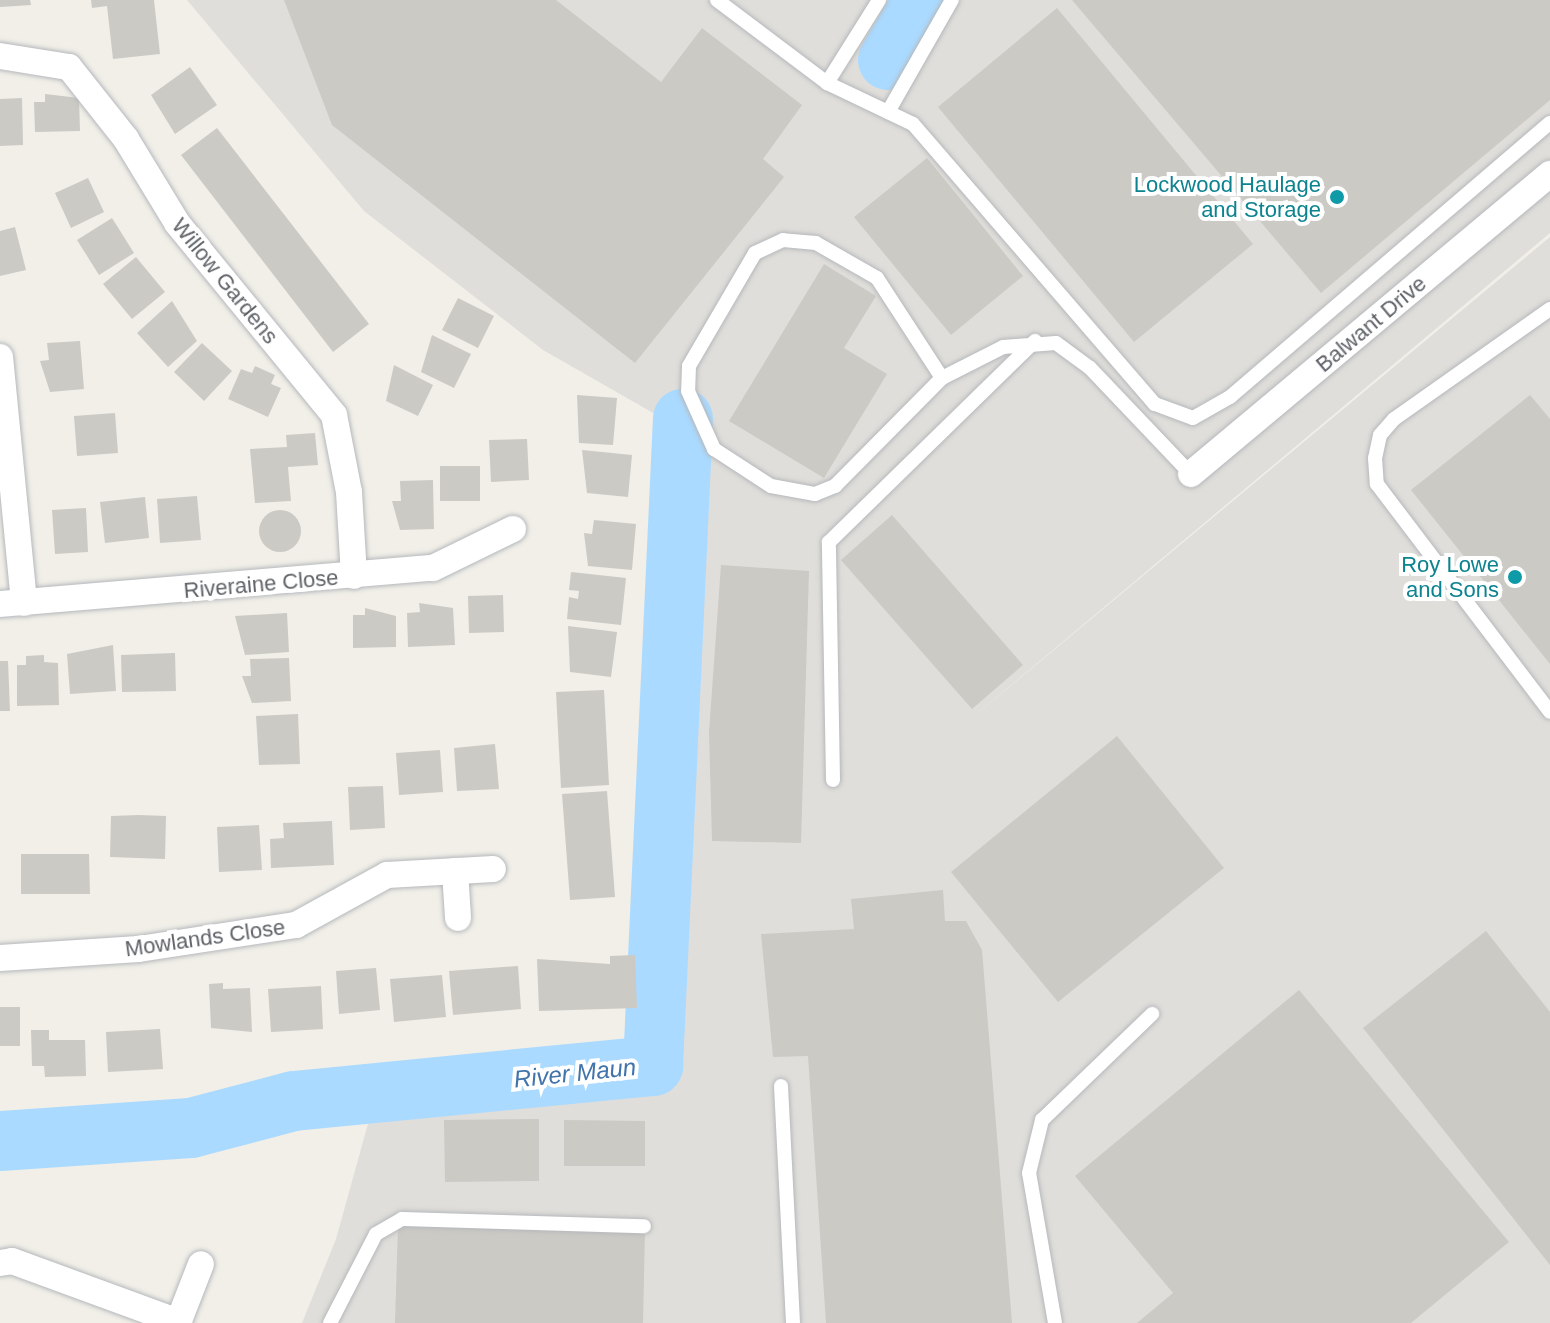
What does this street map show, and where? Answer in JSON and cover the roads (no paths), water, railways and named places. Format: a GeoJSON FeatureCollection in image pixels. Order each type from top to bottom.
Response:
{"type":"FeatureCollection","features":[{"type":"Feature","properties":{"kind":"street","name":"Willow Gardens"},"geometry":{"type":"LineString","coordinates":[[0,56],[69,67],[126,139],[177,223],[334,415],[354,576]]}},
{"type":"Feature","properties":{"kind":"street","name":"Balwant Drive"},"geometry":{"type":"LineString","coordinates":[[1191,474],[1550,174]]}},
{"type":"Feature","properties":{"kind":"street"},"geometry":{"type":"LineString","coordinates":[[0,357],[12,604]]}},
{"type":"Feature","properties":{"kind":"street","name":"Riveraine Close"},"geometry":{"type":"LineString","coordinates":[[12,604],[433,568],[513,529]]}},
{"type":"Feature","properties":{"kind":"street","name":"Mowlands Close"},"geometry":{"type":"LineString","coordinates":[[0,958],[139,949],[296,925],[387,875],[493,869]]}},
{"type":"Feature","properties":{"kind":"street"},"geometry":{"type":"LineString","coordinates":[[455,871],[458,918]]}},
{"type":"Feature","properties":{"kind":"street"},"geometry":{"type":"LineString","coordinates":[[0,1263],[12,1261],[178,1322],[201,1264]]}},
{"type":"Feature","properties":{"kind":"lane"},"geometry":{"type":"LineString","coordinates":[[717,0],[827,83],[888,112],[944,153],[1155,404],[1193,418],[1230,397],[1550,123]]}},
{"type":"Feature","properties":{"kind":"lane"},"geometry":{"type":"LineString","coordinates":[[827,83],[879,0]]}},
{"type":"Feature","properties":{"kind":"lane"},"geometry":{"type":"LineString","coordinates":[[888,112],[952,0]]}},
{"type":"Feature","properties":{"kind":"lane"},"geometry":{"type":"LineString","coordinates":[[942,378],[877,278],[816,243],[783,240],[755,253],[689,366],[688,391],[714,449],[771,486],[815,494],[835,486],[942,378],[1035,340],[1074,352],[1191,474]]}},
{"type":"Feature","properties":{"kind":"lane"},"geometry":{"type":"LineString","coordinates":[[1550,309],[1394,419],[1380,435],[1375,458],[1377,484],[1550,712]]}},
{"type":"Feature","properties":{"kind":"lane"},"geometry":{"type":"LineString","coordinates":[[833,780],[829,542],[1035,340]]}},
{"type":"Feature","properties":{"kind":"lane"},"geometry":{"type":"LineString","coordinates":[[1055,1323],[1029,1173],[1042,1120],[1152,1014]]}},
{"type":"Feature","properties":{"kind":"lane"},"geometry":{"type":"LineString","coordinates":[[781,1086],[793,1323]]}},
{"type":"Feature","properties":{"kind":"lane"},"geometry":{"type":"LineString","coordinates":[[330,1323],[376,1234],[402,1219],[644,1226]]}},
{"type":"Feature","properties":{"kind":"waterway","name":"River Maun"},"geometry":{"type":"LineString","coordinates":[[888,60],[923,0]]}},
{"type":"Feature","properties":{"kind":"waterway","name":"River Maun"},"geometry":{"type":"LineString","coordinates":[[0,1141],[191,1128],[294,1101],[653,1066],[683,419]]}},
{"type":"Feature","properties":{"kind":"place","name":"Lockwood Haulage and Storage"},"geometry":{"type":"Point","coordinates":[1337,197]}},
{"type":"Feature","properties":{"kind":"place","name":"Roy Lowe and Sons"},"geometry":{"type":"Point","coordinates":[1515,577]}}]}
